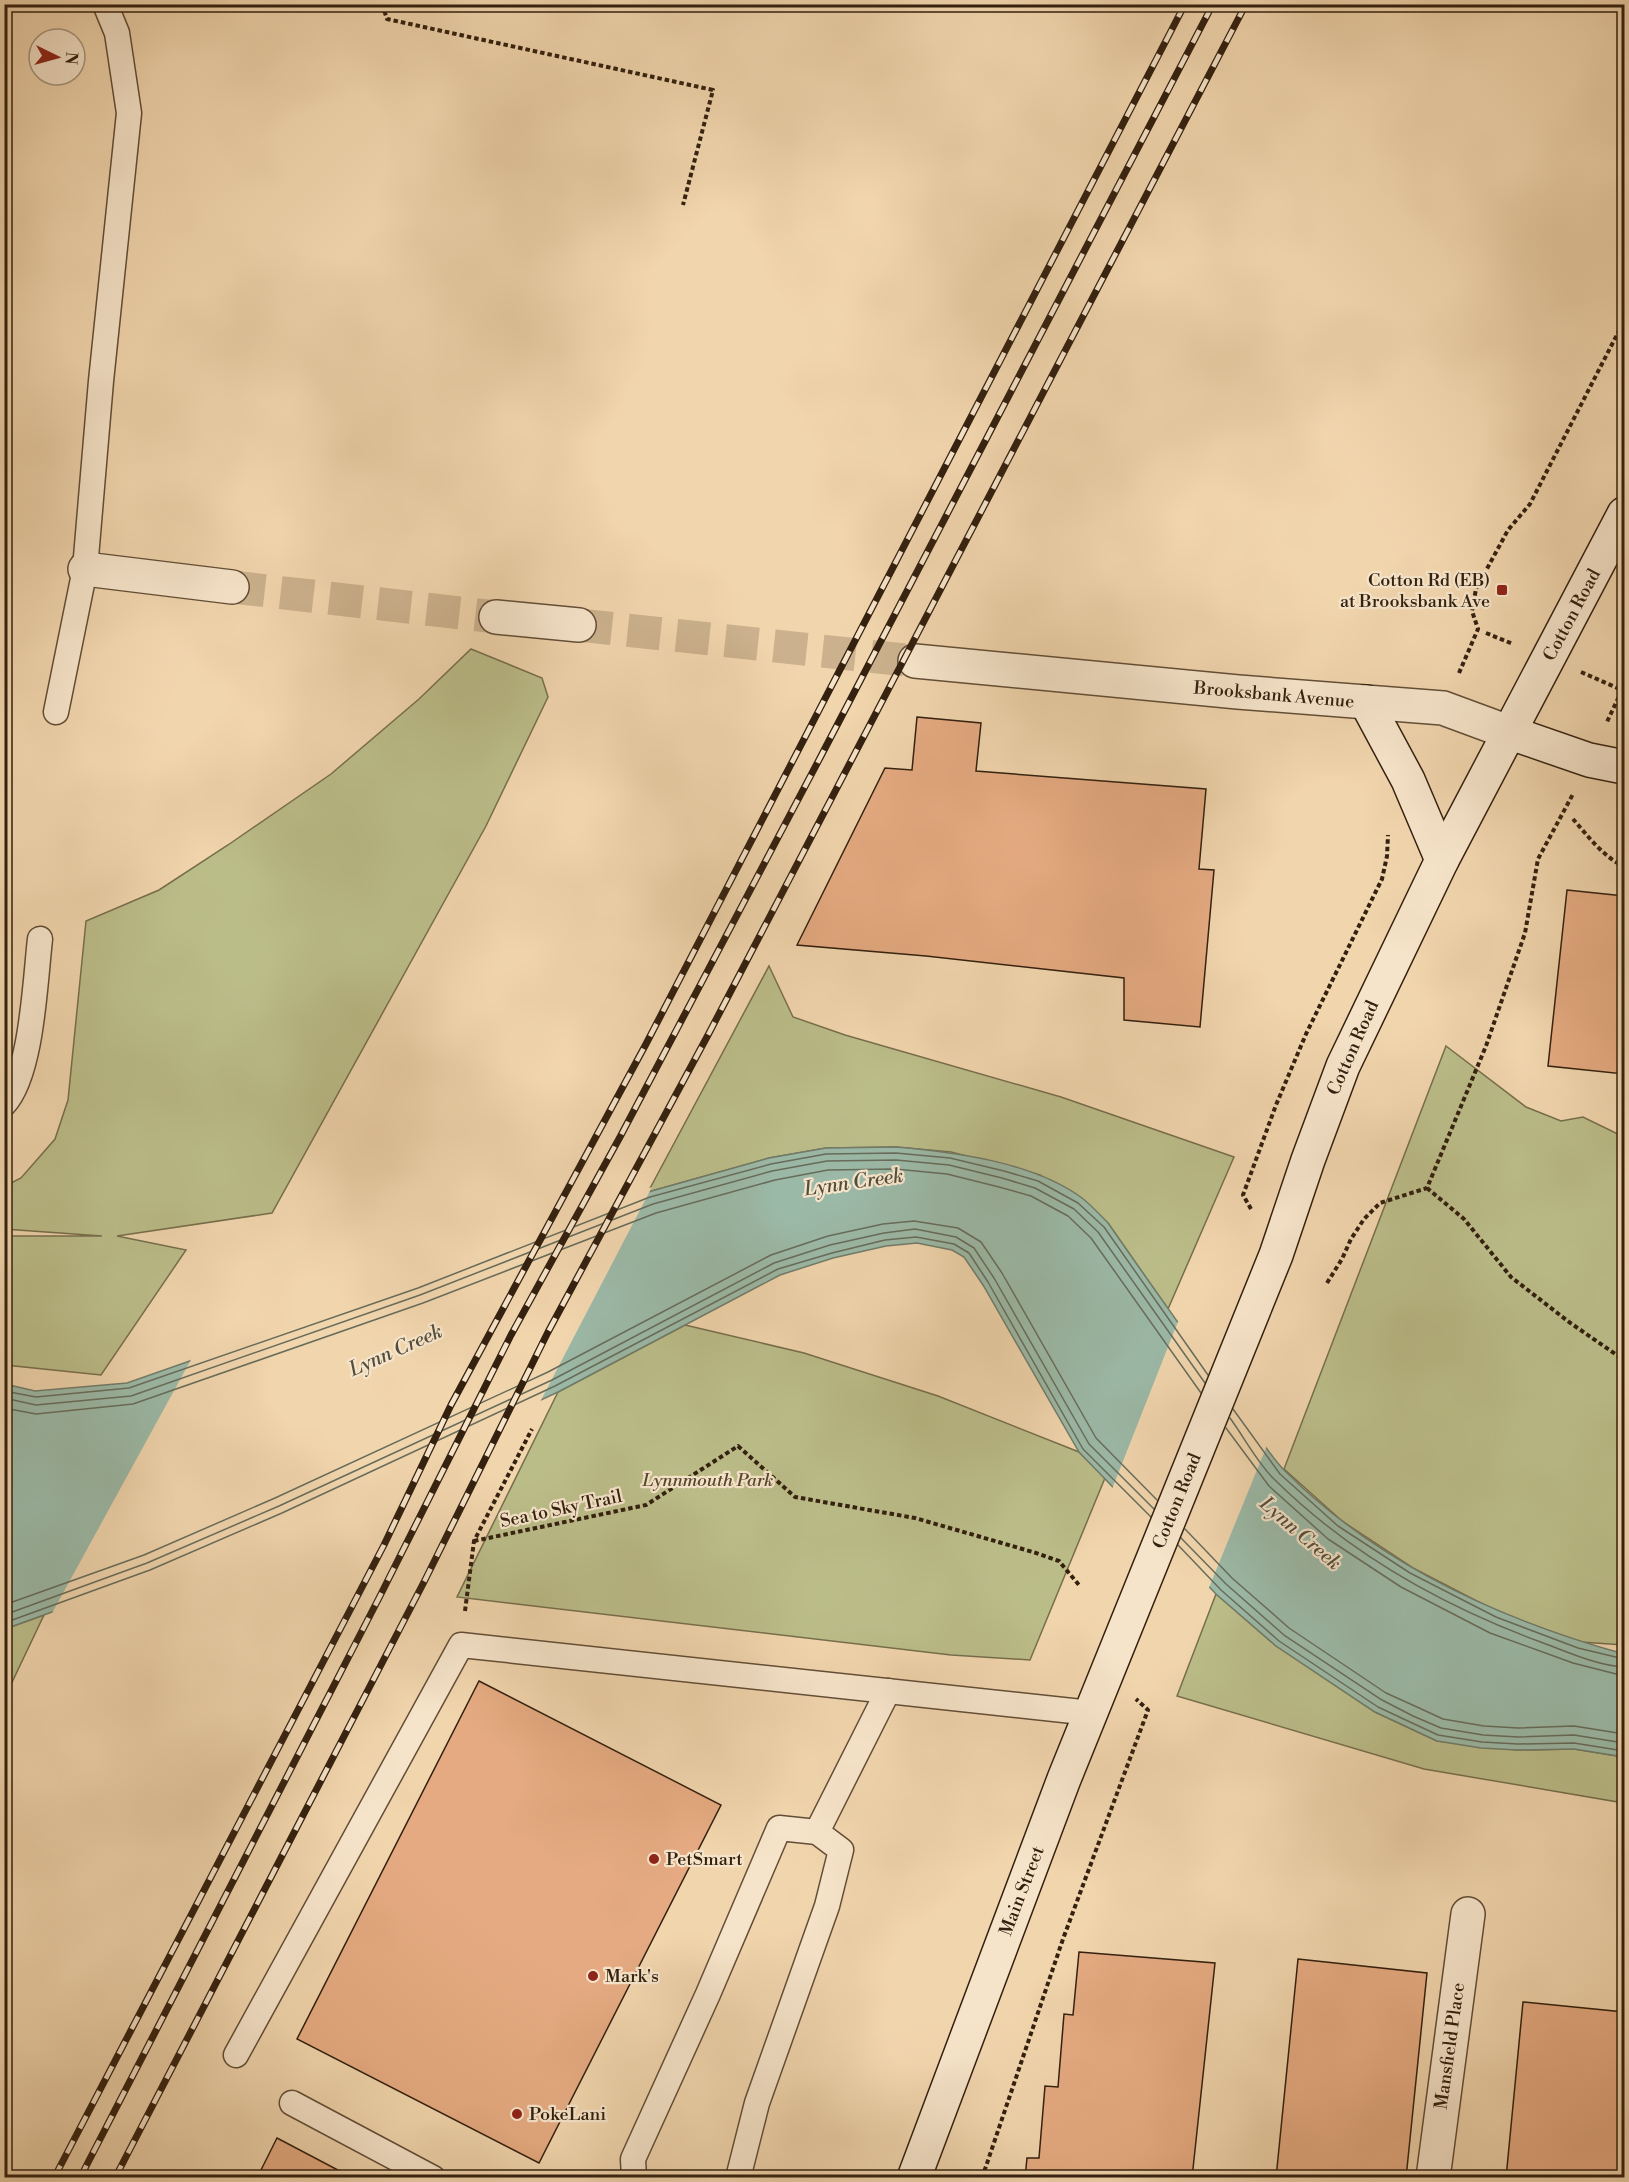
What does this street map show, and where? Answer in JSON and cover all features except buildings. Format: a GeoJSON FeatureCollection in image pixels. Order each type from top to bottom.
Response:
{"type":"FeatureCollection","features":[{"type":"Feature","properties":{"kind":"main road","name":"Cotton Road"},"geometry":{"type":"LineString","coordinates":[[1134,1606],[1276,1255],[1343,1066],[1442,860],[1624,514]]}},
{"type":"Feature","properties":{"kind":"main road"},"geometry":{"type":"LineString","coordinates":[[85,568],[232,587]]}},
{"type":"Feature","properties":{"kind":"main road"},"geometry":{"type":"LineString","coordinates":[[496,617],[579,625]]}},
{"type":"Feature","properties":{"kind":"main road","name":"Brooksbank Avenue"},"geometry":{"type":"LineString","coordinates":[[915,661],[1238,692],[1443,708],[1589,760],[1624,766]]}},
{"type":"Feature","properties":{"kind":"main road"},"geometry":{"type":"LineString","coordinates":[[1366,702],[1408,780],[1442,860]]}},
{"type":"Feature","properties":{"kind":"main road","name":"Main Street"},"geometry":{"type":"LineString","coordinates":[[914,2178],[1064,1779],[1134,1606]]}},
{"type":"Feature","properties":{"kind":"main road","name":"Mansfield Place"},"geometry":{"type":"LineString","coordinates":[[1433,2178],[1468,1914]]}},
{"type":"Feature","properties":{"kind":"lane"},"geometry":{"type":"LineString","coordinates":[[56,712],[85,568],[101,381],[129,113],[117,33],[105,4]]}},
{"type":"Feature","properties":{"kind":"lane"},"geometry":{"type":"LineString","coordinates":[[4,1104],[12,1096],[28,1045],[40,939]]}},
{"type":"Feature","properties":{"kind":"lane"},"geometry":{"type":"LineString","coordinates":[[236,2055],[461,1645],[1091,1713]]}},
{"type":"Feature","properties":{"kind":"lane"},"geometry":{"type":"LineString","coordinates":[[817,1832],[888,1691]]}},
{"type":"Feature","properties":{"kind":"lane"},"geometry":{"type":"LineString","coordinates":[[634,2178],[633,2159],[708,1994],[779,1828],[817,1832],[841,1850],[827,1906],[757,2103],[738,2178]]}},
{"type":"Feature","properties":{"kind":"lane"},"geometry":{"type":"LineString","coordinates":[[292,2103],[433,2178]]}},
{"type":"Feature","properties":{"kind":"path"},"geometry":{"type":"LineString","coordinates":[[382,4],[387,19],[713,90],[683,205]]}},
{"type":"Feature","properties":{"kind":"path"},"geometry":{"type":"LineString","coordinates":[[1466,656],[1478,629],[1472,610],[1476,589],[1508,530],[1530,504],[1624,321]]}},
{"type":"Feature","properties":{"kind":"path"},"geometry":{"type":"LineString","coordinates":[[1327,1283],[1364,1219],[1380,1203],[1427,1188],[1486,1046],[1525,933],[1538,859],[1565,810]]}},
{"type":"Feature","properties":{"kind":"path"},"geometry":{"type":"LineString","coordinates":[[1573,819],[1590,840],[1624,866]]}},
{"type":"Feature","properties":{"kind":"path"},"geometry":{"type":"LineString","coordinates":[[1243,1195],[1276,1105],[1306,1034],[1382,879],[1389,832]]}},
{"type":"Feature","properties":{"kind":"path"},"geometry":{"type":"LineString","coordinates":[[1427,1188],[1464,1219],[1511,1277],[1569,1322],[1624,1360]]}},
{"type":"Feature","properties":{"kind":"path","name":"Sea to Sky Trail"},"geometry":{"type":"LineString","coordinates":[[474,1541],[532,1429]]}},
{"type":"Feature","properties":{"kind":"path","name":"Sea to Sky Trail"},"geometry":{"type":"LineString","coordinates":[[474,1541],[646,1505],[738,1446],[795,1497],[915,1518],[1033,1552],[1059,1561],[1079,1585]]}},
{"type":"Feature","properties":{"kind":"path"},"geometry":{"type":"LineString","coordinates":[[461,1645],[474,1541]]}},
{"type":"Feature","properties":{"kind":"path"},"geometry":{"type":"LineString","coordinates":[[982,2178],[1064,1939],[1148,1710]]}},
{"type":"Feature","properties":{"kind":"green space"},"geometry":{"type":"Polygon","coordinates":[[[471,649],[542,678],[548,697],[486,826],[272,1213],[117,1236],[186,1250],[101,1375],[5,1365],[5,1236],[102,1236],[4,1229],[5,1186],[21,1178],[55,1139],[68,1100],[86,921],[159,890],[331,774],[419,699],[471,649]]]}},
{"type":"Feature","properties":{"kind":"green space"},"geometry":{"type":"Polygon","coordinates":[[[769,966],[793,1017],[845,1035],[1061,1097],[1234,1157],[1168,1309],[1108,1223],[1040,1175],[951,1152],[896,1147],[826,1148],[769,1158],[648,1192],[769,966]]]}},
{"type":"Feature","properties":{"kind":"green space"},"geometry":{"type":"Polygon","coordinates":[[[1446,1046],[1526,1107],[1561,1121],[1583,1117],[1624,1137],[1624,1645],[1580,1642],[1498,1612],[1413,1568],[1342,1521],[1284,1469],[1446,1046]]]}},
{"type":"Feature","properties":{"kind":"green space","name":"Lynnmouth Park"},"geometry":{"type":"Polygon","coordinates":[[[685,1325],[804,1353],[938,1396],[1079,1452],[1105,1478],[1030,1660],[951,1655],[457,1597],[558,1392],[685,1325]]]}},
{"type":"Feature","properties":{"kind":"green space"},"geometry":{"type":"Polygon","coordinates":[[[1216,1594],[1276,1646],[1375,1712],[1437,1741],[1517,1750],[1574,1749],[1624,1757],[1624,1803],[1424,1769],[1177,1696],[1216,1594]]]}},
{"type":"Feature","properties":{"kind":"green space"},"geometry":{"type":"Polygon","coordinates":[[[44,1615],[6,1695],[5,1698],[5,1629],[44,1615]]]}},
{"type":"Feature","properties":{"kind":"water","name":"Lynn Creek"},"geometry":{"type":"Polygon","coordinates":[[[896,1147],[968,1156],[1017,1167],[1062,1186],[1082,1198],[1108,1223],[1271,1455],[1321,1504],[1359,1534],[1443,1584],[1532,1624],[1624,1654],[1624,1757],[1574,1749],[1481,1748],[1437,1741],[1375,1712],[1276,1646],[1216,1594],[1079,1452],[983,1285],[964,1257],[952,1250],[917,1243],[886,1246],[833,1258],[780,1275],[558,1392],[285,1519],[152,1576],[5,1629],[5,1384],[35,1391],[127,1383],[416,1282],[648,1192],[769,1158],[826,1148],[896,1147]]]}},
{"type":"Feature","properties":{"kind":"pier"},"geometry":{"type":"Polygon","coordinates":[[[652,1187],[539,1404],[286,1522],[153,1579],[51,1615],[193,1356],[415,1279],[652,1187]]]}},
{"type":"Feature","properties":{"kind":"pier"},"geometry":{"type":"Polygon","coordinates":[[[1179,1319],[1268,1443],[1208,1590],[1112,1489],[1179,1319]]]}},
{"type":"Feature","properties":{"kind":"tunnel"},"geometry":{"type":"LineString","coordinates":[[232,587],[496,617]]}},
{"type":"Feature","properties":{"kind":"tunnel"},"geometry":{"type":"LineString","coordinates":[[579,625],[915,661]]}},
{"type":"Feature","properties":{"kind":"railway"},"geometry":{"type":"LineString","coordinates":[[54,2178],[384,1545],[451,1405],[646,1044],[1185,4]]}},
{"type":"Feature","properties":{"kind":"railway"},"geometry":{"type":"LineString","coordinates":[[80,2178],[380,1596],[511,1335],[620,1137],[821,756],[1213,4]]}},
{"type":"Feature","properties":{"kind":"railway"},"geometry":{"type":"LineString","coordinates":[[115,2178],[425,1580],[548,1332],[708,1035],[1246,4]]}},
{"type":"Feature","properties":{"kind":"place","name":"Cotton Rd (EB) at Brooksbank Ave"},"geometry":{"type":"Point","coordinates":[1502,590]}},
{"type":"Feature","properties":{"kind":"place","name":"PetSmart"},"geometry":{"type":"Point","coordinates":[654,1859]}},
{"type":"Feature","properties":{"kind":"place","name":"Mark's"},"geometry":{"type":"Point","coordinates":[593,1976]}},
{"type":"Feature","properties":{"kind":"place","name":"PokeLani"},"geometry":{"type":"Point","coordinates":[517,2114]}}]}
